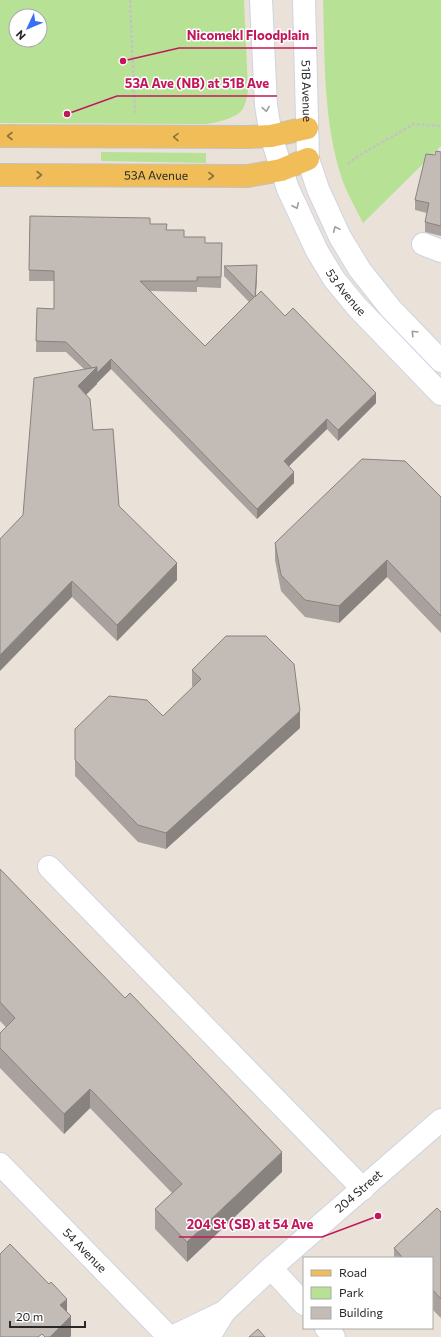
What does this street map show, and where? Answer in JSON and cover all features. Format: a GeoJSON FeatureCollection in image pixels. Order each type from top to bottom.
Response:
{"type":"FeatureCollection","features":[{"type":"Feature","properties":{"kind":"main road"},"geometry":{"type":"LineString","coordinates":[[0,136],[247,137],[271,136],[307,128]]}},
{"type":"Feature","properties":{"kind":"main road","name":"53A Avenue"},"geometry":{"type":"LineString","coordinates":[[0,175],[248,176],[281,170],[308,159]]}},
{"type":"Feature","properties":{"kind":"street"},"geometry":{"type":"LineString","coordinates":[[261,0],[264,96],[271,136],[281,170]]}},
{"type":"Feature","properties":{"kind":"street","name":"51B Avenue"},"geometry":{"type":"LineString","coordinates":[[304,0],[308,159]]}},
{"type":"Feature","properties":{"kind":"street","name":"53 Avenue"},"geometry":{"type":"LineString","coordinates":[[308,159],[318,189],[340,237],[360,270],[392,309],[441,361]]}},
{"type":"Feature","properties":{"kind":"street","name":"53 Avenue"},"geometry":{"type":"LineString","coordinates":[[281,170],[317,251],[334,278],[357,308],[438,386]]}},
{"type":"Feature","properties":{"kind":"street"},"geometry":{"type":"LineString","coordinates":[[49,867],[363,1189]]}},
{"type":"Feature","properties":{"kind":"street","name":"204 Street"},"geometry":{"type":"LineString","coordinates":[[209,1337],[224,1312],[271,1268],[441,1120]]}},
{"type":"Feature","properties":{"kind":"street","name":"54 Avenue"},"geometry":{"type":"LineString","coordinates":[[0,1164],[169,1337]]}},
{"type":"Feature","properties":{"kind":"street"},"geometry":{"type":"LineString","coordinates":[[271,1268],[303,1303]]}},
{"type":"Feature","properties":{"kind":"street","name":"204 Street"},"geometry":{"type":"LineString","coordinates":[[172,1337],[224,1312]]}},
{"type":"Feature","properties":{"kind":"street"},"geometry":{"type":"LineString","coordinates":[[327,1329],[334,1337]]}},
{"type":"Feature","properties":{"kind":"path"},"geometry":{"type":"LineString","coordinates":[[130,0],[136,136]]}},
{"type":"Feature","properties":{"kind":"path"},"geometry":{"type":"LineString","coordinates":[[348,164],[358,156],[414,124],[441,126]]}},
{"type":"Feature","properties":{"kind":"green space"},"geometry":{"type":"Polygon","coordinates":[[[0,0],[244,0],[248,91],[246,100],[242,110],[231,118],[206,124],[0,123],[0,0]]]}},
{"type":"Feature","properties":{"kind":"green space"},"geometry":{"type":"Polygon","coordinates":[[[323,0],[441,0],[441,146],[363,223],[342,179],[331,135],[326,90],[323,0]]]}},
{"type":"Feature","properties":{"kind":"green space"},"geometry":{"type":"Polygon","coordinates":[[[101,152],[206,153],[206,163],[101,161],[101,152]]]}},
{"type":"Feature","properties":{"kind":"building"},"geometry":{"type":"Polygon","coordinates":[[[436,151],[441,152],[441,226],[425,222],[429,203],[415,200],[426,154],[435,155],[436,151]]]}},
{"type":"Feature","properties":{"kind":"building"},"geometry":{"type":"Polygon","coordinates":[[[30,216],[150,218],[150,224],[167,224],[166,230],[184,230],[184,237],[205,237],[205,243],[222,243],[221,277],[197,277],[197,281],[140,281],[205,346],[254,297],[224,266],[257,265],[255,297],[261,291],[285,316],[293,308],[376,393],[338,430],[327,419],[284,461],[294,472],[257,509],[111,359],[97,373],[97,367],[92,368],[66,342],[36,341],[37,308],[54,309],[54,271],[29,270],[30,216]]]}},
{"type":"Feature","properties":{"kind":"building"},"geometry":{"type":"Polygon","coordinates":[[[97,367],[78,386],[90,399],[93,430],[113,429],[119,506],[177,563],[117,625],[72,581],[0,655],[0,539],[23,515],[34,378],[97,367]]]}},
{"type":"Feature","properties":{"kind":"building"},"geometry":{"type":"Polygon","coordinates":[[[362,459],[405,461],[441,497],[441,616],[387,560],[339,606],[305,600],[281,575],[275,543],[362,459]]]}},
{"type":"Feature","properties":{"kind":"building"},"geometry":{"type":"Polygon","coordinates":[[[226,636],[266,636],[294,664],[300,711],[166,833],[138,825],[75,760],[75,729],[109,696],[147,700],[163,716],[201,679],[192,670],[226,636]]]}},
{"type":"Feature","properties":{"kind":"building"},"geometry":{"type":"Polygon","coordinates":[[[0,869],[125,998],[130,993],[282,1152],[187,1242],[155,1209],[182,1184],[90,1089],[64,1114],[0,1048],[0,1033],[15,1018],[0,1002],[0,869]]]}},
{"type":"Feature","properties":{"kind":"building"},"geometry":{"type":"Polygon","coordinates":[[[437,1208],[441,1212],[441,1299],[433,1290],[433,1257],[402,1257],[394,1248],[437,1208]]]}},
{"type":"Feature","properties":{"kind":"building"},"geometry":{"type":"Polygon","coordinates":[[[10,1244],[49,1284],[51,1282],[67,1299],[60,1305],[71,1316],[50,1337],[45,1337],[42,1334],[38,1337],[0,1337],[0,1254],[10,1244]]]}},
{"type":"Feature","properties":{"kind":"building"},"geometry":{"type":"Polygon","coordinates":[[[258,1329],[265,1337],[249,1337],[258,1329]]]}},
{"type":"Feature","properties":{"kind":"place","name":"Nicomekl Floodplain"},"geometry":{"type":"Point","coordinates":[123,61]}},
{"type":"Feature","properties":{"kind":"place","name":"53A Ave (NB) at 51B Ave"},"geometry":{"type":"Point","coordinates":[67,114]}},
{"type":"Feature","properties":{"kind":"place","name":"204 St (SB) at 54 Ave"},"geometry":{"type":"Point","coordinates":[378,1216]}}]}
